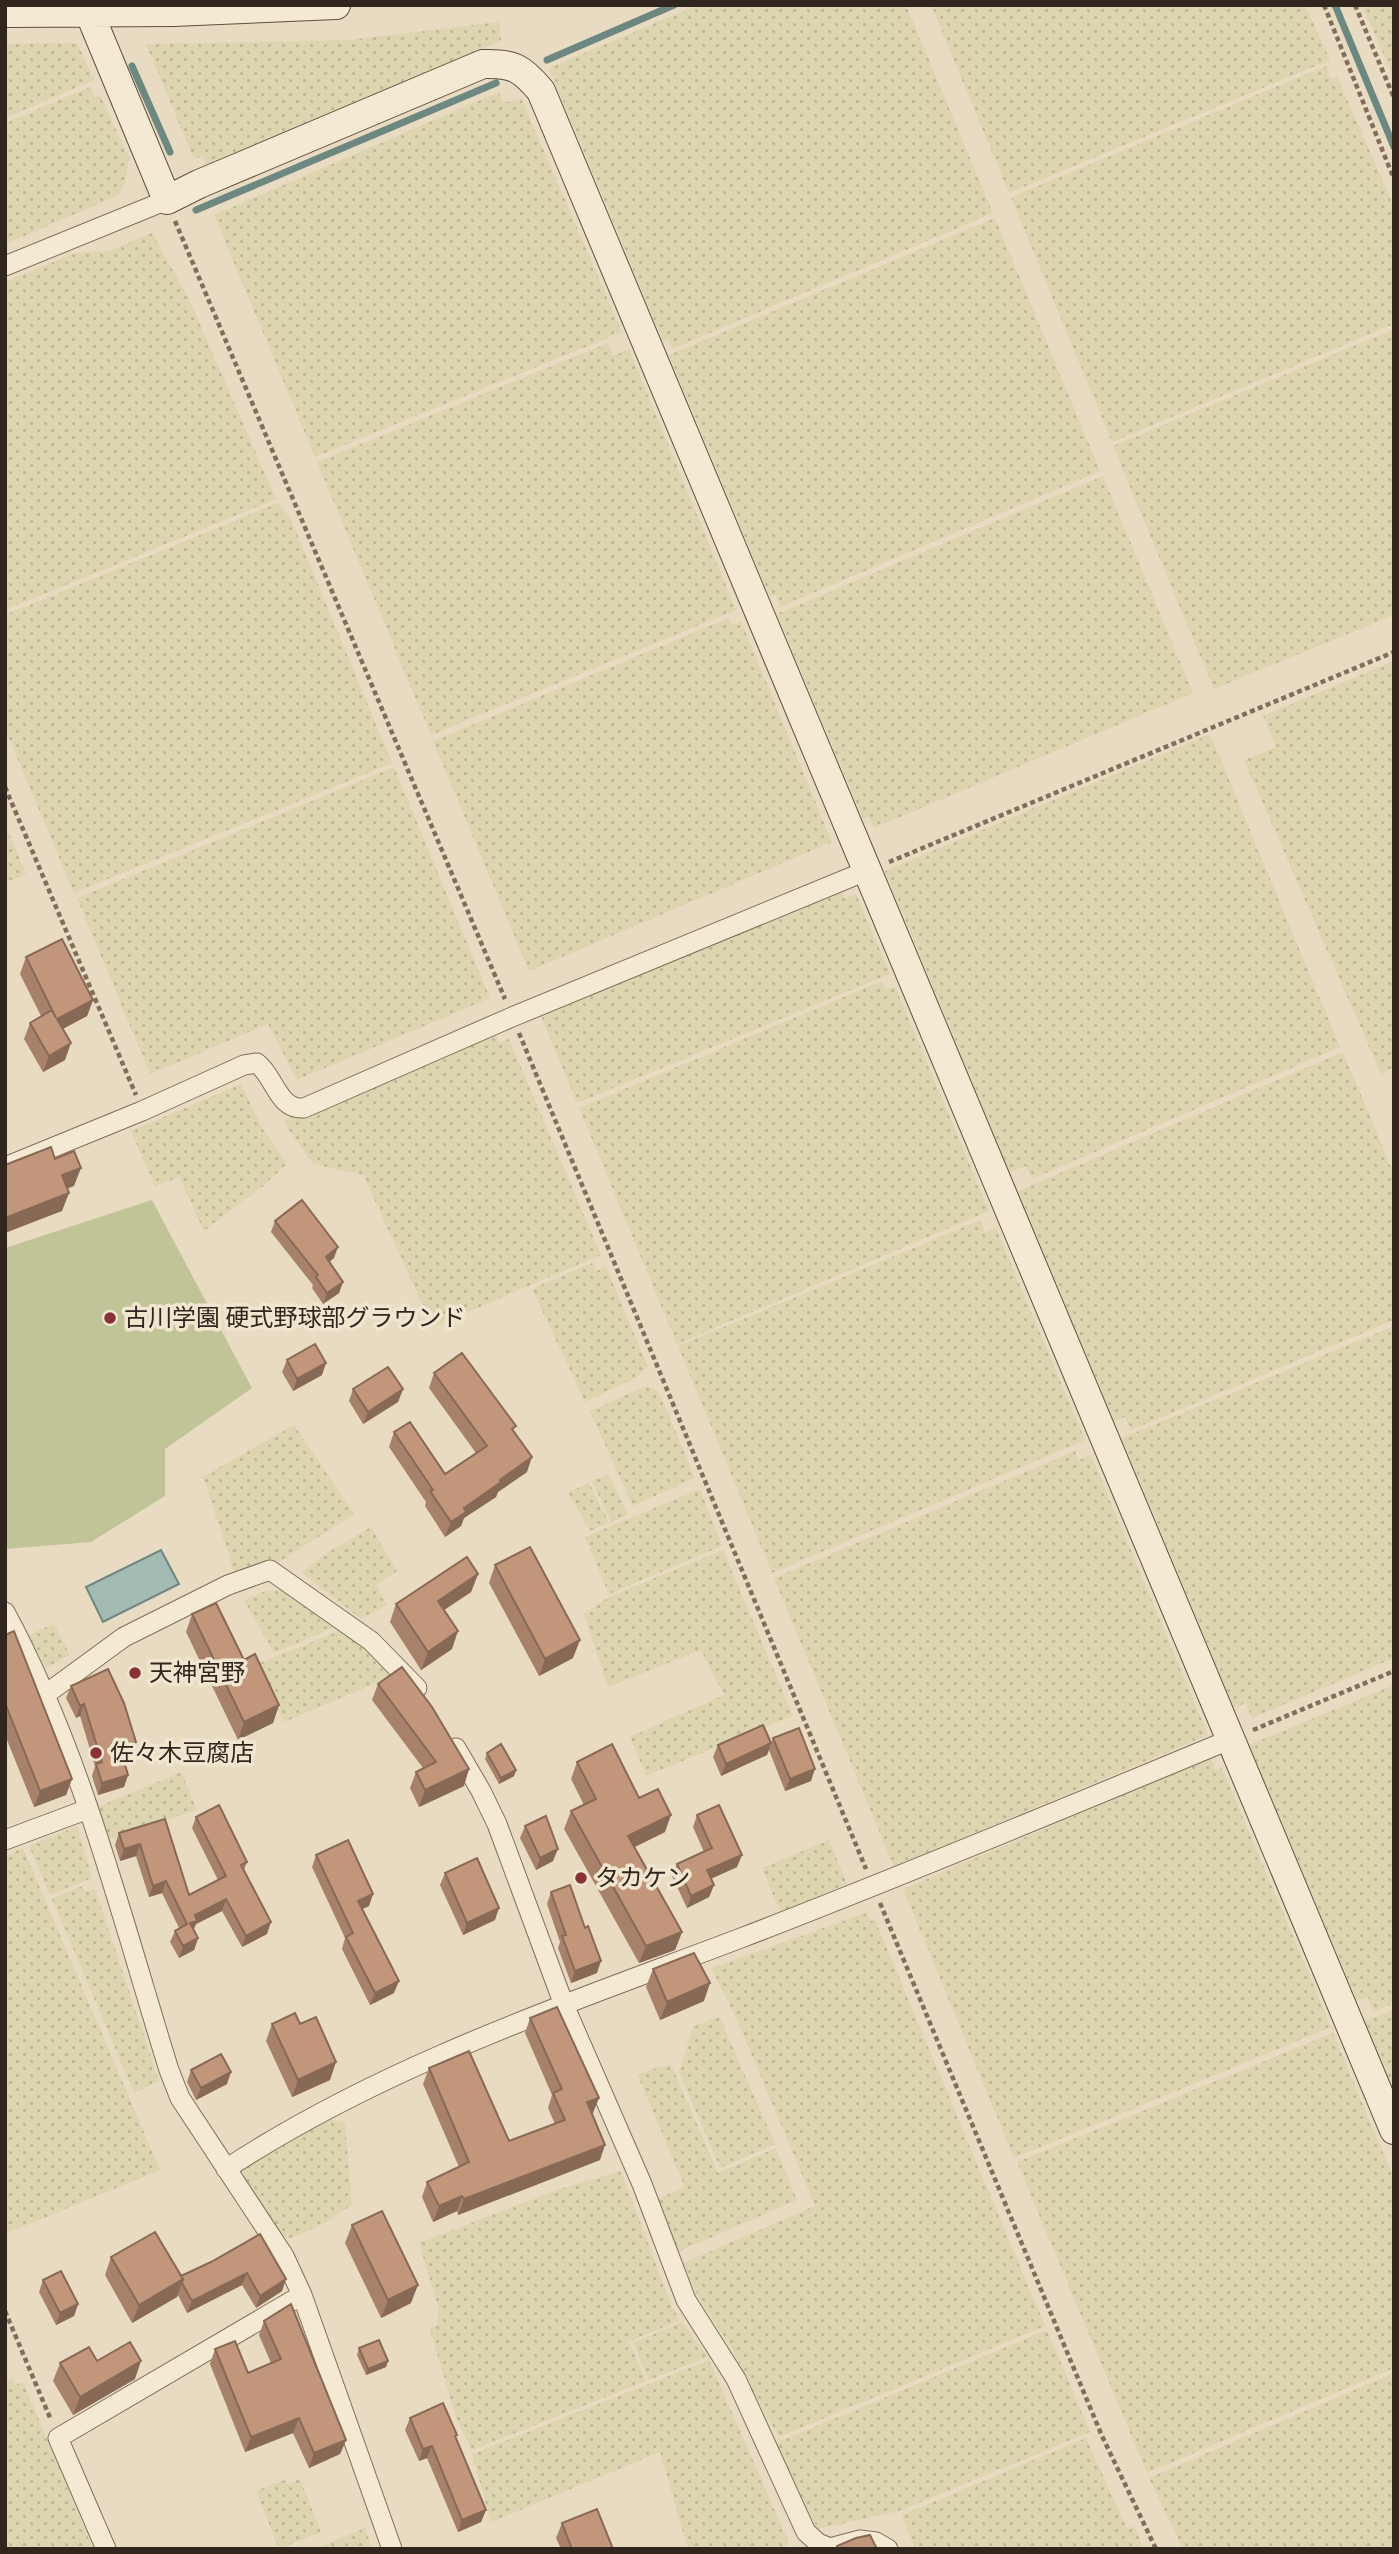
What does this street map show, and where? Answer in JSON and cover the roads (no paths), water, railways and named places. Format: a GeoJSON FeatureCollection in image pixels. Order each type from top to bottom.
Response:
{"type":"FeatureCollection","features":[{"type":"Feature","properties":{"kind":"street"},"geometry":{"type":"LineString","coordinates":[[5,13],[87,9],[173,12],[336,5]]}},
{"type":"Feature","properties":{"kind":"street"},"geometry":{"type":"LineString","coordinates":[[87,9],[167,200]]}},
{"type":"Feature","properties":{"kind":"street"},"geometry":{"type":"LineString","coordinates":[[5,267],[483,64],[500,63],[517,67],[530,77],[541,91],[1394,2130]]}},
{"type":"Feature","properties":{"kind":"street"},"geometry":{"type":"LineString","coordinates":[[5,1167],[142,1111],[244,1065],[257,1063],[267,1071],[284,1102],[294,1109],[304,1108],[512,1017],[866,872]]}},
{"type":"Feature","properties":{"kind":"street"},"geometry":{"type":"LineString","coordinates":[[46,1694],[124,1637],[228,1585],[270,1570],[371,1641],[425,1699]]}},
{"type":"Feature","properties":{"kind":"street"},"geometry":{"type":"LineString","coordinates":[[5,1612],[46,1694],[88,1809],[180,2098],[284,2256],[302,2295],[392,2549]]}},
{"type":"Feature","properties":{"kind":"street"},"geometry":{"type":"LineString","coordinates":[[444,1729],[481,1791],[497,1824],[564,2005],[642,2184],[686,2300],[736,2379],[806,2532],[818,2543],[830,2548],[860,2540],[876,2542],[888,2549]]}},
{"type":"Feature","properties":{"kind":"street"},"geometry":{"type":"LineString","coordinates":[[226,2169],[271,2139],[338,2103],[440,2056],[564,2005],[874,1887],[1229,1740]]}},
{"type":"Feature","properties":{"kind":"street"},"geometry":{"type":"LineString","coordinates":[[5,1840],[88,1809]]}},
{"type":"Feature","properties":{"kind":"street"},"geometry":{"type":"LineString","coordinates":[[106,2549],[58,2438],[302,2295]]}},
{"type":"Feature","properties":{"kind":"water"},"geometry":{"type":"Polygon","coordinates":[[[161,1550],[179,1584],[103,1622],[86,1587],[161,1550]]]}},
{"type":"Feature","properties":{"kind":"waterway"},"geometry":{"type":"LineString","coordinates":[[547,60],[674,5]]}},
{"type":"Feature","properties":{"kind":"waterway"},"geometry":{"type":"LineString","coordinates":[[1335,5],[1394,147]]}},
{"type":"Feature","properties":{"kind":"waterway"},"geometry":{"type":"LineString","coordinates":[[132,66],[170,152]]}},
{"type":"Feature","properties":{"kind":"waterway"},"geometry":{"type":"LineString","coordinates":[[196,210],[496,83]]}},
{"type":"Feature","properties":{"kind":"place","name":"古川学園 硬式野球部グラウンド"},"geometry":{"type":"Point","coordinates":[110,1318]}},
{"type":"Feature","properties":{"kind":"place","name":"天神宮野"},"geometry":{"type":"Point","coordinates":[135,1673]}},
{"type":"Feature","properties":{"kind":"place","name":"佐々木豆腐店"},"geometry":{"type":"Point","coordinates":[96,1753]}},
{"type":"Feature","properties":{"kind":"place","name":"タカケン"},"geometry":{"type":"Point","coordinates":[581,1878]}}]}
